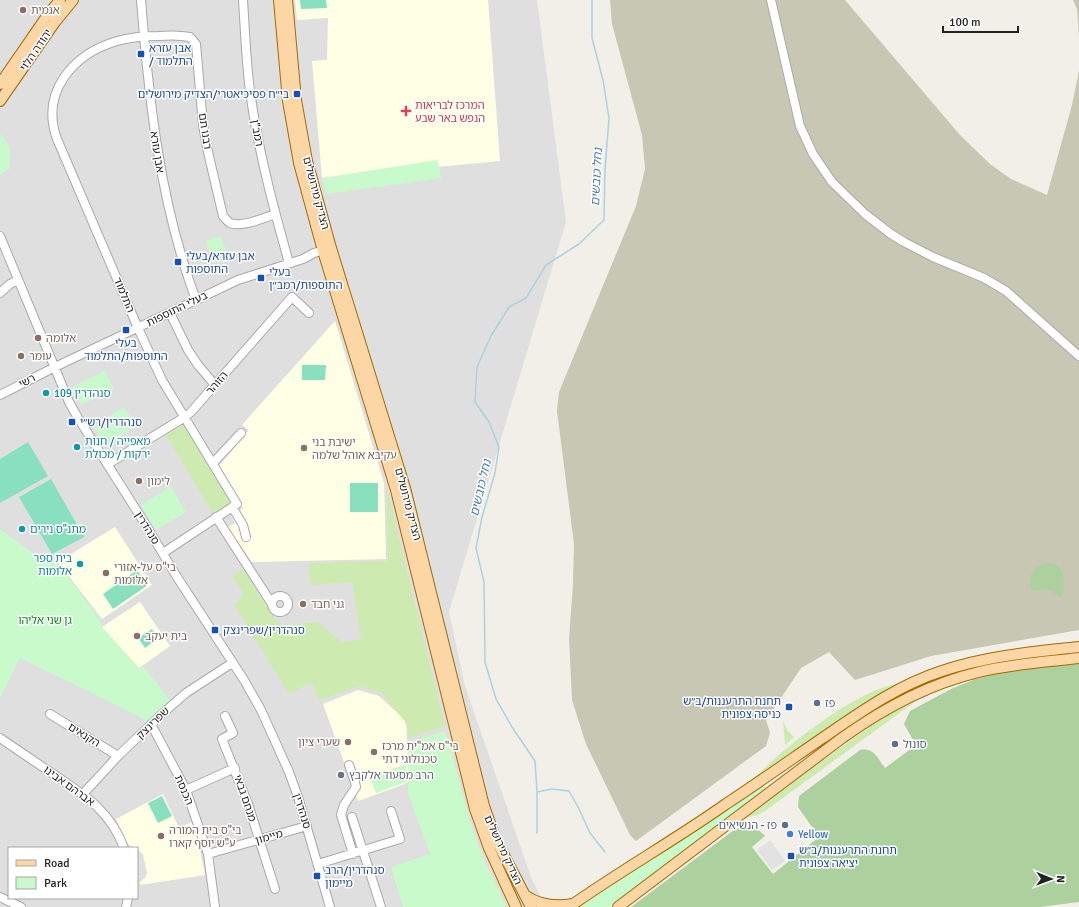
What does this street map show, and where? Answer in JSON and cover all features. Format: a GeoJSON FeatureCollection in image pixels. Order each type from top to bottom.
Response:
{"type":"FeatureCollection","features":[{"type":"Feature","properties":{"kind":"main road","name":"יהודה הלוי"},"geometry":{"type":"LineString","coordinates":[[0,84],[47,16],[60,0]]}},
{"type":"Feature","properties":{"kind":"main road","name":"יהודה הלוי"},"geometry":{"type":"LineString","coordinates":[[0,101],[55,22],[73,0]]}},
{"type":"Feature","properties":{"kind":"main road","name":"הצדיק מירושלים"},"geometry":{"type":"LineString","coordinates":[[279,0],[284,64],[292,127],[299,163],[405,488],[484,806],[496,840],[531,907]]}},
{"type":"Feature","properties":{"kind":"main road","name":"הצדיק מירושלים"},"geometry":{"type":"LineString","coordinates":[[287,0],[292,63],[299,120],[328,252],[396,490],[475,809],[489,848],[514,905]]}},
{"type":"Feature","properties":{"kind":"main road"},"geometry":{"type":"LineString","coordinates":[[526,896],[535,902],[544,905],[571,906],[724,806],[855,715],[899,690],[941,671],[999,656],[1079,647]]}},
{"type":"Feature","properties":{"kind":"main road"},"geometry":{"type":"LineString","coordinates":[[618,907],[861,724],[904,699],[945,681],[978,672],[1001,667],[1079,658]]}},
{"type":"Feature","properties":{"kind":"street","name":"אבן עזרא"},"geometry":{"type":"LineString","coordinates":[[141,0],[150,106],[163,187],[181,257],[196,300]]}},
{"type":"Feature","properties":{"kind":"street","name":"רמב\"ן"},"geometry":{"type":"LineString","coordinates":[[244,0],[250,91],[262,162],[289,263]]}},
{"type":"Feature","properties":{"kind":"street"},"geometry":{"type":"LineString","coordinates":[[771,0],[800,126],[813,154],[832,182],[865,214],[898,238],[933,257],[984,278],[1006,291],[1079,356]]}},
{"type":"Feature","properties":{"kind":"street","name":"רבנו תם"},"geometry":{"type":"LineString","coordinates":[[144,36],[181,35],[190,37],[196,44],[203,125],[223,216],[230,223],[237,224],[246,223],[275,214]]}},
{"type":"Feature","properties":{"kind":"street","name":"התלמוד"},"geometry":{"type":"LineString","coordinates":[[144,36],[128,38],[107,44],[79,61],[71,69],[59,85],[56,92],[52,112],[54,129],[138,328],[162,380],[238,504],[232,507]]}},
{"type":"Feature","properties":{"kind":"street","name":"סנהדרין"},"geometry":{"type":"LineString","coordinates":[[0,236],[69,402],[261,710],[274,736],[289,772],[307,826],[330,907]]}},
{"type":"Feature","properties":{"kind":"street","name":"בעלי התוספות"},"geometry":{"type":"LineString","coordinates":[[55,367],[238,280],[303,259],[311,254],[328,252]]}},
{"type":"Feature","properties":{"kind":"street"},"geometry":{"type":"LineString","coordinates":[[0,293],[18,280]]}},
{"type":"Feature","properties":{"kind":"street","name":"הזוהר"},"geometry":{"type":"LineString","coordinates":[[108,464],[185,417],[292,297],[309,313]]}},
{"type":"Feature","properties":{"kind":"street"},"geometry":{"type":"LineString","coordinates":[[170,313],[188,350],[198,365],[215,385]]}},
{"type":"Feature","properties":{"kind":"street","name":"רשי"},"geometry":{"type":"LineString","coordinates":[[0,395],[55,367]]}},
{"type":"Feature","properties":{"kind":"street"},"geometry":{"type":"LineString","coordinates":[[213,462],[241,433]]}},
{"type":"Feature","properties":{"kind":"street"},"geometry":{"type":"LineString","coordinates":[[163,554],[232,507],[243,526],[246,538]]}},
{"type":"Feature","properties":{"kind":"street"},"geometry":{"type":"LineString","coordinates":[[216,518],[272,604]]}},
{"type":"Feature","properties":{"kind":"street","name":"שפרינצק"},"geometry":{"type":"LineString","coordinates":[[83,794],[118,756],[186,693],[232,663]]}},
{"type":"Feature","properties":{"kind":"street","name":"הקנאים"},"geometry":{"type":"LineString","coordinates":[[50,714],[118,756]]}},
{"type":"Feature","properties":{"kind":"street","name":"מנחם גבאי"},"geometry":{"type":"LineString","coordinates":[[225,716],[233,733],[222,739],[248,804],[274,889]]}},
{"type":"Feature","properties":{"kind":"street","name":"הכנסת"},"geometry":{"type":"LineString","coordinates":[[151,724],[186,790],[208,854],[215,907]]}},
{"type":"Feature","properties":{"kind":"street","name":"אברהם אבינו"},"geometry":{"type":"LineString","coordinates":[[0,738],[96,804],[116,828],[124,847]]}},
{"type":"Feature","properties":{"kind":"street"},"geometry":{"type":"LineString","coordinates":[[349,765],[356,787],[344,805],[341,815],[353,854]]}},
{"type":"Feature","properties":{"kind":"street"},"geometry":{"type":"LineString","coordinates":[[186,790],[234,768]]}},
{"type":"Feature","properties":{"kind":"street"},"geometry":{"type":"LineString","coordinates":[[318,864],[400,839],[391,811]]}},
{"type":"Feature","properties":{"kind":"street"},"geometry":{"type":"LineString","coordinates":[[352,817],[381,907]]}},
{"type":"Feature","properties":{"kind":"street","name":"מיימון"},"geometry":{"type":"LineString","coordinates":[[208,854],[307,826]]}},
{"type":"Feature","properties":{"kind":"street"},"geometry":{"type":"LineString","coordinates":[[0,897],[20,907]]}},
{"type":"Feature","properties":{"kind":"shaded area"},"geometry":{"type":"Polygon","coordinates":[[[0,0],[537,0],[566,222],[449,612],[465,686],[531,877],[546,907],[0,907],[0,0]]]}},
{"type":"Feature","properties":{"kind":"shaded area","name":"המרכז לבריאות הנפש באר שבע"},"geometry":{"type":"Polygon","coordinates":[[[295,0],[488,0],[500,161],[322,178],[312,61],[327,60],[328,18],[297,20],[295,0]]]}},
{"type":"Feature","properties":{"kind":"shaded area"},"geometry":{"type":"Polygon","coordinates":[[[610,0],[845,0],[960,135],[990,164],[1011,179],[1047,195],[1072,105],[1079,71],[1079,630],[931,656],[855,680],[829,652],[801,668],[766,720],[770,733],[766,746],[636,841],[630,835],[586,744],[572,700],[569,638],[574,544],[557,411],[559,392],[636,206],[645,169],[642,135],[612,24],[610,0]]]}},
{"type":"Feature","properties":{"kind":"shaded area"},"geometry":{"type":"Polygon","coordinates":[[[1073,0],[1079,0],[1079,36],[1077,9],[1073,0]]]}},
{"type":"Feature","properties":{"kind":"shaded area","name":"ישיבת בני עקיבא אוהל שלמה"},"geometry":{"type":"Polygon","coordinates":[[[335,321],[384,483],[386,559],[252,562],[228,527],[235,523],[231,516],[243,508],[219,466],[249,430],[242,425],[335,321]]]}},
{"type":"Feature","properties":{"kind":"shaded area","name":"בי\"ס על-אזורי אלומות"},"geometry":{"type":"Polygon","coordinates":[[[115,527],[152,585],[102,619],[58,562],[115,527]]]}},
{"type":"Feature","properties":{"kind":"shaded area","name":"בית יעקב"},"geometry":{"type":"Polygon","coordinates":[[[140,602],[170,646],[139,668],[102,627],[140,602]]]}},
{"type":"Feature","properties":{"kind":"shaded area","name":"בי\"ס אמ\"ית מרכז טכנולוגי דתי"},"geometry":{"type":"Polygon","coordinates":[[[358,690],[379,696],[404,719],[406,725],[409,780],[405,784],[358,801],[323,704],[358,690]]]}},
{"type":"Feature","properties":{"kind":"shaded area","name":"בי\"ס בית המורה ע\"ש יוסף קארו"},"geometry":{"type":"Polygon","coordinates":[[[163,794],[179,828],[192,822],[198,840],[205,875],[140,885],[140,882],[145,878],[147,873],[143,855],[138,847],[131,847],[127,843],[116,819],[163,794]]]}},
{"type":"Feature","properties":{"kind":"shaded area"},"geometry":{"type":"Polygon","coordinates":[[[770,840],[785,861],[772,870],[757,850],[770,840]]]}},
{"type":"Feature","properties":{"kind":"green space"},"geometry":{"type":"Polygon","coordinates":[[[300,0],[326,0],[327,8],[301,9],[300,0]]]}},
{"type":"Feature","properties":{"kind":"green space"},"geometry":{"type":"Polygon","coordinates":[[[0,134],[9,146],[10,154],[9,169],[0,175],[0,134]]]}},
{"type":"Feature","properties":{"kind":"green space"},"geometry":{"type":"Polygon","coordinates":[[[438,160],[441,178],[326,194],[322,178],[438,160]]]}},
{"type":"Feature","properties":{"kind":"green space"},"geometry":{"type":"Polygon","coordinates":[[[221,236],[228,257],[213,262],[206,241],[221,236]]]}},
{"type":"Feature","properties":{"kind":"green space"},"geometry":{"type":"Polygon","coordinates":[[[302,365],[326,365],[325,380],[302,380],[302,365]]]}},
{"type":"Feature","properties":{"kind":"green space"},"geometry":{"type":"Polygon","coordinates":[[[105,371],[114,389],[81,405],[72,387],[105,371]]]}},
{"type":"Feature","properties":{"kind":"green space"},"geometry":{"type":"Polygon","coordinates":[[[124,407],[136,426],[105,445],[93,426],[124,407]]]}},
{"type":"Feature","properties":{"kind":"green space"},"geometry":{"type":"Polygon","coordinates":[[[186,423],[233,502],[213,514],[166,435],[186,423]]]}},
{"type":"Feature","properties":{"kind":"green space"},"geometry":{"type":"Polygon","coordinates":[[[28,442],[48,476],[0,503],[0,459],[28,442]]]}},
{"type":"Feature","properties":{"kind":"green space"},"geometry":{"type":"Polygon","coordinates":[[[51,479],[84,537],[52,554],[19,497],[51,479]]]}},
{"type":"Feature","properties":{"kind":"green space"},"geometry":{"type":"Polygon","coordinates":[[[350,483],[378,483],[378,512],[350,512],[350,483]]]}},
{"type":"Feature","properties":{"kind":"green space"},"geometry":{"type":"Polygon","coordinates":[[[386,485],[445,726],[408,738],[408,725],[381,693],[358,686],[319,701],[312,682],[289,694],[234,605],[244,594],[232,576],[243,569],[276,621],[283,625],[318,622],[342,642],[361,639],[352,582],[311,585],[309,563],[388,561],[386,485]]]}},
{"type":"Feature","properties":{"kind":"green space"},"geometry":{"type":"Polygon","coordinates":[[[171,486],[186,512],[156,530],[141,505],[171,486]]]}},
{"type":"Feature","properties":{"kind":"green space","name":"גן שני אליהו"},"geometry":{"type":"Polygon","coordinates":[[[0,529],[38,557],[42,563],[53,556],[100,620],[102,627],[139,669],[143,666],[172,703],[147,726],[142,718],[20,658],[0,698],[0,529]]]}},
{"type":"Feature","properties":{"kind":"green space"},"geometry":{"type":"Polygon","coordinates":[[[1050,563],[1060,567],[1062,571],[1064,589],[1062,597],[1050,590],[1036,591],[1031,589],[1030,578],[1033,571],[1044,564],[1050,563]]]}},
{"type":"Feature","properties":{"kind":"green space"},"geometry":{"type":"Polygon","coordinates":[[[137,570],[148,585],[113,609],[103,594],[137,570]]]}},
{"type":"Feature","properties":{"kind":"green space"},"geometry":{"type":"Polygon","coordinates":[[[152,629],[159,638],[145,648],[138,638],[152,629]]]}},
{"type":"Feature","properties":{"kind":"green space"},"geometry":{"type":"Polygon","coordinates":[[[1079,663],[1079,902],[1040,907],[631,907],[734,830],[744,827],[755,828],[765,836],[752,847],[773,874],[819,837],[798,807],[799,796],[860,750],[869,750],[875,754],[885,768],[916,745],[904,724],[910,711],[951,689],[976,679],[1008,671],[1079,663]]]}},
{"type":"Feature","properties":{"kind":"green space"},"geometry":{"type":"Polygon","coordinates":[[[904,682],[842,718],[750,783],[774,759],[808,731],[837,711],[869,693],[904,682]]]}},
{"type":"Feature","properties":{"kind":"green space"},"geometry":{"type":"Polygon","coordinates":[[[920,698],[765,811],[758,815],[741,819],[880,719],[920,698]]]}},
{"type":"Feature","properties":{"kind":"green space"},"geometry":{"type":"Polygon","coordinates":[[[783,720],[787,730],[794,737],[785,745],[783,720]]]}},
{"type":"Feature","properties":{"kind":"green space"},"geometry":{"type":"Polygon","coordinates":[[[445,731],[474,834],[485,862],[507,907],[403,907],[391,867],[430,854],[408,793],[408,742],[445,731]]]}},
{"type":"Feature","properties":{"kind":"green space"},"geometry":{"type":"Polygon","coordinates":[[[404,765],[406,766],[408,780],[406,782],[376,793],[370,777],[404,765]]]}},
{"type":"Feature","properties":{"kind":"green space"},"geometry":{"type":"Polygon","coordinates":[[[764,786],[766,788],[684,853],[610,907],[580,907],[684,836],[764,786]]]}},
{"type":"Feature","properties":{"kind":"green space"},"geometry":{"type":"Polygon","coordinates":[[[162,796],[172,816],[158,823],[148,803],[162,796]]]}},
{"type":"Feature","properties":{"kind":"waterway","name":"נחל כובשים"},"geometry":{"type":"LineString","coordinates":[[537,833],[535,761],[512,727],[496,699],[485,662],[484,582],[476,548],[482,517],[495,473],[499,447],[489,422],[475,402],[477,367],[491,336],[509,307],[526,298],[546,265],[579,244],[604,220],[605,170],[609,118],[603,80],[592,38],[592,0]]}},
{"type":"Feature","properties":{"kind":"waterway"},"geometry":{"type":"LineString","coordinates":[[537,792],[552,789],[569,791],[590,833],[605,852]]}},
{"type":"Feature","properties":{"kind":"place","name":"אגמית"},"geometry":{"type":"Point","coordinates":[23,10]}},
{"type":"Feature","properties":{"kind":"place","name":"אבן עזרא / התלמוד"},"geometry":{"type":"Point","coordinates":[141,54]}},
{"type":"Feature","properties":{"kind":"place","name":"בי״ח פסיכיאטרי/הצדיק מירושלים"},"geometry":{"type":"Point","coordinates":[297,94]}},
{"type":"Feature","properties":{"kind":"place","name":"המרכז לבריאות הנפש באר שבע"},"geometry":{"type":"Point","coordinates":[406,111]}},
{"type":"Feature","properties":{"kind":"place","name":"אבן עזרא/בעלי התוספות"},"geometry":{"type":"Point","coordinates":[178,262]}},
{"type":"Feature","properties":{"kind":"place","name":"בעלי התוספות/רמב״ן"},"geometry":{"type":"Point","coordinates":[261,278]}},
{"type":"Feature","properties":{"kind":"place","name":"בעלי התוספות/התלמוד"},"geometry":{"type":"Point","coordinates":[126,330]}},
{"type":"Feature","properties":{"kind":"place","name":"אלומה"},"geometry":{"type":"Point","coordinates":[38,338]}},
{"type":"Feature","properties":{"kind":"place","name":"עומר"},"geometry":{"type":"Point","coordinates":[21,356]}},
{"type":"Feature","properties":{"kind":"place","name":"סנהדרין 109"},"geometry":{"type":"Point","coordinates":[46,393]}},
{"type":"Feature","properties":{"kind":"place","name":"סנהדרין/רש״י"},"geometry":{"type":"Point","coordinates":[72,422]}},
{"type":"Feature","properties":{"kind":"place","name":"מאפייה / חנות ירקות / מכולת"},"geometry":{"type":"Point","coordinates":[77,447]}},
{"type":"Feature","properties":{"kind":"place","name":"ישיבת בני עקיבא אוהל שלמה"},"geometry":{"type":"Point","coordinates":[304,448]}},
{"type":"Feature","properties":{"kind":"place","name":"לימון"},"geometry":{"type":"Point","coordinates":[139,481]}},
{"type":"Feature","properties":{"kind":"place","name":"מתנ\"ס נירים"},"geometry":{"type":"Point","coordinates":[22,529]}},
{"type":"Feature","properties":{"kind":"place","name":"בית ספר אלומות"},"geometry":{"type":"Point","coordinates":[80,564]}},
{"type":"Feature","properties":{"kind":"place","name":"בי\"ס על-אזורי אלומות"},"geometry":{"type":"Point","coordinates":[106,573]}},
{"type":"Feature","properties":{"kind":"place","name":"גני חבד"},"geometry":{"type":"Point","coordinates":[303,604]}},
{"type":"Feature","properties":{"kind":"place","name":"סנהדרין/שפרינצק"},"geometry":{"type":"Point","coordinates":[215,630]}},
{"type":"Feature","properties":{"kind":"place","name":"בית יעקב"},"geometry":{"type":"Point","coordinates":[137,636]}},
{"type":"Feature","properties":{"kind":"place","name":"פז"},"geometry":{"type":"Point","coordinates":[817,703]}},
{"type":"Feature","properties":{"kind":"place","name":"תחנת התרעננות/ב״ש כניסה צפונית"},"geometry":{"type":"Point","coordinates":[789,707]}},
{"type":"Feature","properties":{"kind":"place","name":"שערי ציון"},"geometry":{"type":"Point","coordinates":[348,742]}},
{"type":"Feature","properties":{"kind":"place","name":"סונול"},"geometry":{"type":"Point","coordinates":[895,744]}},
{"type":"Feature","properties":{"kind":"place","name":"בי\"ס אמ\"ית מרכז טכנולוגי דתי"},"geometry":{"type":"Point","coordinates":[374,752]}},
{"type":"Feature","properties":{"kind":"place","name":"הרב מסעוד אלקבץ"},"geometry":{"type":"Point","coordinates":[341,775]}},
{"type":"Feature","properties":{"kind":"place","name":"פז - הנשיאים"},"geometry":{"type":"Point","coordinates":[785,825]}},
{"type":"Feature","properties":{"kind":"place","name":"Yellow"},"geometry":{"type":"Point","coordinates":[790,834]}},
{"type":"Feature","properties":{"kind":"place","name":"בי\"ס בית המורה ע\"ש יוסף קארו"},"geometry":{"type":"Point","coordinates":[161,836]}},
{"type":"Feature","properties":{"kind":"place","name":"תחנת התרעננות/ב״ש יציאה צפונית"},"geometry":{"type":"Point","coordinates":[791,856]}},
{"type":"Feature","properties":{"kind":"place","name":"סנהדרין/הרב מיימון"},"geometry":{"type":"Point","coordinates":[317,876]}}]}
